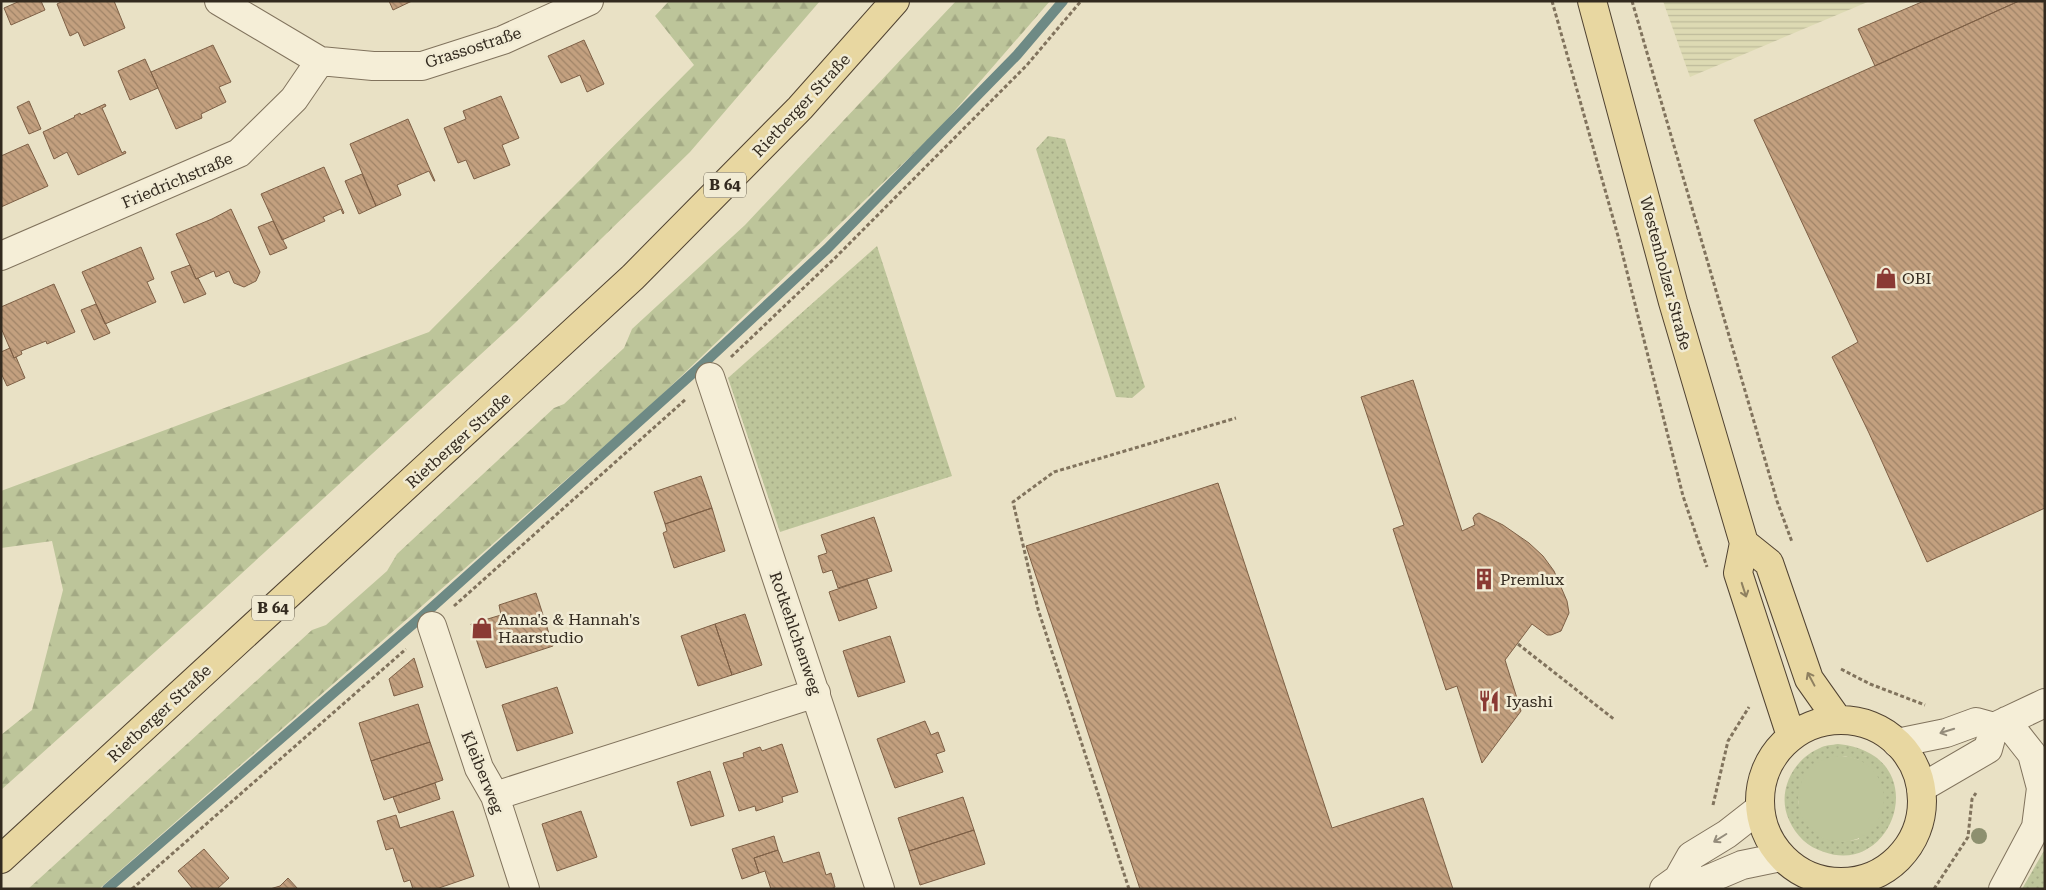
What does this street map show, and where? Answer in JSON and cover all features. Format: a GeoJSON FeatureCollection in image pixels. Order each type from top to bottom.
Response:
{"type":"FeatureCollection","features":[{"type":"Feature","properties":{"kind":"main road","name":"Rietberger Straße"},"geometry":{"type":"LineString","coordinates":[[1,859],[633,277],[800,108],[895,1]]}},
{"type":"Feature","properties":{"kind":"main road","name":"Westenholzer Straße"},"geometry":{"type":"LineString","coordinates":[[1592,1],[1673,302],[1744,543],[1738,573],[1791,736]]}},
{"type":"Feature","properties":{"kind":"main road"},"geometry":{"type":"LineString","coordinates":[[1744,543],[1769,563],[1809,679],[1838,720]]}},
{"type":"Feature","properties":{"kind":"main road"},"geometry":{"type":"LineString","coordinates":[[1838,720],[1859,722],[1880,730],[1897,743],[1912,763],[1921,788],[1922,809],[1917,830],[1895,876],[1869,878],[1843,886],[1819,880],[1798,871],[1781,857],[1766,834],[1760,808],[1762,781],[1773,756],[1791,736],[1813,724],[1838,720]]}},
{"type":"Feature","properties":{"kind":"street","name":"Grassostraße"},"geometry":{"type":"LineString","coordinates":[[218,1],[320,61],[373,66],[422,66],[503,40],[550,10],[589,1]]}},
{"type":"Feature","properties":{"kind":"street","name":"Friedrichstraße"},"geometry":{"type":"LineString","coordinates":[[1,256],[239,153],[294,99],[320,61]]}},
{"type":"Feature","properties":{"kind":"street","name":"Rotkehlchenweg"},"geometry":{"type":"LineString","coordinates":[[710,377],[880,889]]}},
{"type":"Feature","properties":{"kind":"street","name":"Kleiberweg"},"geometry":{"type":"LineString","coordinates":[[432,626],[479,768],[495,796],[525,889]]}},
{"type":"Feature","properties":{"kind":"street"},"geometry":{"type":"LineString","coordinates":[[495,796],[816,693]]}},
{"type":"Feature","properties":{"kind":"street"},"geometry":{"type":"LineString","coordinates":[[1897,743],[1946,732],[1976,722],[2000,724],[2045,703]]}},
{"type":"Feature","properties":{"kind":"street"},"geometry":{"type":"LineString","coordinates":[[1921,788],[1988,749],[2000,724]]}},
{"type":"Feature","properties":{"kind":"street"},"geometry":{"type":"LineString","coordinates":[[2000,724],[2032,754],[2041,788],[2036,827],[2003,889]]}},
{"type":"Feature","properties":{"kind":"street"},"geometry":{"type":"LineString","coordinates":[[1671,884],[1691,856],[1727,834],[1760,808]]}},
{"type":"Feature","properties":{"kind":"street"},"geometry":{"type":"LineString","coordinates":[[1671,884],[1702,882],[1742,866],[1781,857]]}},
{"type":"Feature","properties":{"kind":"path"},"geometry":{"type":"LineString","coordinates":[[710,377],[836,258],[1020,72],[1081,1]]}},
{"type":"Feature","properties":{"kind":"path"},"geometry":{"type":"LineString","coordinates":[[1552,1],[1618,236],[1683,496],[1709,570]]}},
{"type":"Feature","properties":{"kind":"path"},"geometry":{"type":"LineString","coordinates":[[1632,1],[1777,501],[1794,547]]}},
{"type":"Feature","properties":{"kind":"path"},"geometry":{"type":"LineString","coordinates":[[1129,889],[1038,609],[1013,502],[1054,472],[1236,418]]}},
{"type":"Feature","properties":{"kind":"path"},"geometry":{"type":"LineString","coordinates":[[1518,644],[1615,720]]}},
{"type":"Feature","properties":{"kind":"path"},"geometry":{"type":"LineString","coordinates":[[1837,667],[1870,684],[1933,708]]}},
{"type":"Feature","properties":{"kind":"path"},"geometry":{"type":"LineString","coordinates":[[1713,806],[1728,740],[1753,701]]}},
{"type":"Feature","properties":{"kind":"path"},"geometry":{"type":"LineString","coordinates":[[1934,889],[1968,837],[1972,799],[1977,792]]}},
{"type":"Feature","properties":{"kind":"shaded area"},"geometry":{"type":"Polygon","coordinates":[[[1663,1],[1870,1],[1690,77],[1663,1]]]}},
{"type":"Feature","properties":{"kind":"green space"},"geometry":{"type":"Polygon","coordinates":[[[669,1],[820,1],[690,152],[515,323],[205,607],[1,790],[1,735],[32,710],[63,590],[52,541],[1,548],[1,491],[429,332],[694,65],[655,16],[669,1]]]}},
{"type":"Feature","properties":{"kind":"green space"},"geometry":{"type":"Polygon","coordinates":[[[956,1],[1050,1],[938,130],[650,406],[99,889],[28,889],[312,630],[326,625],[387,571],[397,554],[554,408],[564,404],[624,348],[632,329],[745,225],[956,1]]]}},
{"type":"Feature","properties":{"kind":"green space"},"geometry":{"type":"Polygon","coordinates":[[[1048,136],[1065,139],[1145,387],[1132,398],[1116,397],[1036,149],[1048,136]]]}},
{"type":"Feature","properties":{"kind":"green space"},"geometry":{"type":"Polygon","coordinates":[[[877,246],[952,476],[780,532],[728,378],[877,246]]]}},
{"type":"Feature","properties":{"kind":"green space"},"geometry":{"type":"Polygon","coordinates":[[[1838,744],[1868,753],[1887,769],[1895,789],[1894,812],[1885,832],[1870,848],[1849,855],[1824,852],[1808,844],[1795,831],[1785,809],[1786,788],[1795,768],[1810,753],[1824,746],[1838,744]],[[1845,756],[1830,758],[1798,801],[1806,822],[1819,835],[1827,839],[1847,841],[1859,839],[1859,760],[1845,756]]]}},
{"type":"Feature","properties":{"kind":"green space"},"geometry":{"type":"Polygon","coordinates":[[[1841,756],[1865,763],[1877,775],[1884,799],[1877,823],[1865,835],[1841,842],[1817,835],[1805,823],[1798,799],[1805,775],[1817,763],[1841,756]]]}},
{"type":"Feature","properties":{"kind":"green space"},"geometry":{"type":"Polygon","coordinates":[[[2045,849],[2045,889],[2022,889],[2045,849]]]}},
{"type":"Feature","properties":{"kind":"building"},"geometry":{"type":"Polygon","coordinates":[[[20,1],[41,1],[45,10],[11,25],[4,8],[20,1]]]}},
{"type":"Feature","properties":{"kind":"building"},"geometry":{"type":"Polygon","coordinates":[[[63,1],[114,1],[125,28],[84,46],[78,32],[70,36],[57,4],[63,1]]]}},
{"type":"Feature","properties":{"kind":"building"},"geometry":{"type":"Polygon","coordinates":[[[389,1],[412,1],[393,10],[389,1]]]}},
{"type":"Feature","properties":{"kind":"building"},"geometry":{"type":"Polygon","coordinates":[[[1924,1],[2019,1],[1875,66],[1858,29],[1924,1]]]}},
{"type":"Feature","properties":{"kind":"building"},"geometry":{"type":"Polygon","coordinates":[[[2019,1],[2045,1],[2045,508],[1927,562],[1869,433],[1832,357],[1858,342],[1754,120],[2019,1]]]}},
{"type":"Feature","properties":{"kind":"building"},"geometry":{"type":"Polygon","coordinates":[[[584,40],[604,84],[587,92],[580,75],[561,83],[548,56],[584,40]]]}},
{"type":"Feature","properties":{"kind":"building"},"geometry":{"type":"Polygon","coordinates":[[[213,45],[231,82],[219,87],[226,102],[201,114],[202,118],[176,129],[151,72],[213,45]]]}},
{"type":"Feature","properties":{"kind":"building"},"geometry":{"type":"Polygon","coordinates":[[[145,59],[158,88],[130,100],[118,71],[145,59]]]}},
{"type":"Feature","properties":{"kind":"building"},"geometry":{"type":"Polygon","coordinates":[[[501,96],[519,138],[502,145],[510,165],[474,179],[466,160],[458,163],[444,128],[466,119],[463,111],[501,96]]]}},
{"type":"Feature","properties":{"kind":"building"},"geometry":{"type":"Polygon","coordinates":[[[29,101],[41,129],[29,134],[17,107],[29,101]]]}},
{"type":"Feature","properties":{"kind":"building"},"geometry":{"type":"Polygon","coordinates":[[[105,104],[106,106],[102,108],[122,153],[125,151],[126,153],[78,175],[67,152],[54,159],[43,132],[80,113],[81,115],[105,104]]]}},
{"type":"Feature","properties":{"kind":"building"},"geometry":{"type":"Polygon","coordinates":[[[408,119],[435,181],[429,171],[397,185],[401,195],[376,206],[350,144],[408,119]]]}},
{"type":"Feature","properties":{"kind":"building"},"geometry":{"type":"Polygon","coordinates":[[[28,144],[48,186],[1,207],[1,156],[28,144]]]}},
{"type":"Feature","properties":{"kind":"building"},"geometry":{"type":"Polygon","coordinates":[[[324,167],[344,213],[341,209],[323,217],[325,221],[282,240],[261,194],[324,167]]]}},
{"type":"Feature","properties":{"kind":"building"},"geometry":{"type":"Polygon","coordinates":[[[362,174],[376,206],[359,214],[345,181],[362,174]]]}},
{"type":"Feature","properties":{"kind":"building"},"geometry":{"type":"Polygon","coordinates":[[[231,209],[260,272],[256,281],[244,287],[234,283],[229,271],[216,277],[214,271],[196,279],[176,234],[231,209]]]}},
{"type":"Feature","properties":{"kind":"building"},"geometry":{"type":"Polygon","coordinates":[[[273,221],[287,248],[270,255],[258,227],[273,221]]]}},
{"type":"Feature","properties":{"kind":"building"},"geometry":{"type":"Polygon","coordinates":[[[141,247],[154,279],[147,282],[156,302],[105,324],[82,272],[141,247]]]}},
{"type":"Feature","properties":{"kind":"building"},"geometry":{"type":"Polygon","coordinates":[[[190,265],[196,279],[198,278],[206,294],[184,303],[171,272],[190,265]]]}},
{"type":"Feature","properties":{"kind":"building"},"geometry":{"type":"Polygon","coordinates":[[[54,284],[75,332],[47,344],[46,341],[21,351],[22,354],[14,358],[1,328],[1,307],[54,284]]]}},
{"type":"Feature","properties":{"kind":"building"},"geometry":{"type":"Polygon","coordinates":[[[96,304],[110,333],[94,340],[81,310],[96,304]]]}},
{"type":"Feature","properties":{"kind":"building"},"geometry":{"type":"Polygon","coordinates":[[[10,348],[25,378],[7,386],[1,373],[1,352],[10,348]]]}},
{"type":"Feature","properties":{"kind":"building","name":"Premlux"},"geometry":{"type":"Polygon","coordinates":[[[1413,380],[1462,531],[1475,525],[1473,518],[1479,513],[1503,525],[1529,543],[1543,556],[1554,571],[1567,601],[1569,613],[1561,631],[1547,635],[1532,624],[1505,660],[1521,711],[1482,763],[1457,686],[1446,690],[1393,529],[1404,525],[1361,397],[1413,380]]]}},
{"type":"Feature","properties":{"kind":"building"},"geometry":{"type":"Polygon","coordinates":[[[701,476],[712,508],[665,524],[654,492],[701,476]]]}},
{"type":"Feature","properties":{"kind":"building"},"geometry":{"type":"Polygon","coordinates":[[[1218,483],[1332,828],[1423,798],[1453,889],[1140,889],[1026,546],[1218,483]]]}},
{"type":"Feature","properties":{"kind":"building"},"geometry":{"type":"Polygon","coordinates":[[[712,508],[725,551],[674,568],[663,533],[667,531],[665,524],[712,508]]]}},
{"type":"Feature","properties":{"kind":"building"},"geometry":{"type":"Polygon","coordinates":[[[874,517],[892,571],[838,588],[832,570],[823,573],[818,556],[827,553],[821,535],[874,517]]]}},
{"type":"Feature","properties":{"kind":"building"},"geometry":{"type":"Polygon","coordinates":[[[867,579],[877,608],[839,621],[829,592],[867,579]]]}},
{"type":"Feature","properties":{"kind":"building"},"geometry":{"type":"Polygon","coordinates":[[[536,593],[553,646],[486,668],[471,624],[501,615],[499,605],[536,593]]]}},
{"type":"Feature","properties":{"kind":"building"},"geometry":{"type":"Polygon","coordinates":[[[745,614],[762,665],[732,675],[715,624],[745,614]]]}},
{"type":"Feature","properties":{"kind":"building"},"geometry":{"type":"Polygon","coordinates":[[[715,624],[732,675],[698,686],[681,636],[715,624]]]}},
{"type":"Feature","properties":{"kind":"building"},"geometry":{"type":"Polygon","coordinates":[[[890,636],[905,682],[858,697],[843,651],[890,636]]]}},
{"type":"Feature","properties":{"kind":"building"},"geometry":{"type":"Polygon","coordinates":[[[414,658],[423,687],[394,696],[389,679],[414,658]]]}},
{"type":"Feature","properties":{"kind":"building"},"geometry":{"type":"Polygon","coordinates":[[[557,687],[573,733],[517,751],[502,705],[557,687]]]}},
{"type":"Feature","properties":{"kind":"building"},"geometry":{"type":"Polygon","coordinates":[[[418,704],[430,742],[371,761],[359,723],[418,704]]]}},
{"type":"Feature","properties":{"kind":"building"},"geometry":{"type":"Polygon","coordinates":[[[925,721],[931,735],[938,732],[945,751],[936,754],[943,772],[895,788],[877,739],[925,721]]]}},
{"type":"Feature","properties":{"kind":"building"},"geometry":{"type":"Polygon","coordinates":[[[430,742],[443,780],[384,800],[371,761],[430,742]]]}},
{"type":"Feature","properties":{"kind":"building"},"geometry":{"type":"Polygon","coordinates":[[[782,744],[798,792],[782,797],[783,802],[756,811],[755,806],[739,811],[723,763],[744,757],[743,753],[760,747],[762,751],[782,744]]]}},
{"type":"Feature","properties":{"kind":"building"},"geometry":{"type":"Polygon","coordinates":[[[710,771],[724,816],[691,826],[677,782],[710,771]]]}},
{"type":"Feature","properties":{"kind":"building"},"geometry":{"type":"Polygon","coordinates":[[[435,783],[440,799],[399,813],[393,797],[435,783]]]}},
{"type":"Feature","properties":{"kind":"building"},"geometry":{"type":"Polygon","coordinates":[[[963,797],[974,830],[909,851],[898,818],[963,797]]]}},
{"type":"Feature","properties":{"kind":"building"},"geometry":{"type":"Polygon","coordinates":[[[453,811],[474,876],[436,889],[413,889],[410,880],[404,882],[393,848],[386,850],[377,821],[396,815],[400,828],[453,811]]]}},
{"type":"Feature","properties":{"kind":"building"},"geometry":{"type":"Polygon","coordinates":[[[581,811],[597,857],[557,871],[542,824],[581,811]]]}},
{"type":"Feature","properties":{"kind":"building"},"geometry":{"type":"Polygon","coordinates":[[[974,830],[985,864],[920,885],[909,851],[974,830]]]}},
{"type":"Feature","properties":{"kind":"building"},"geometry":{"type":"Polygon","coordinates":[[[774,836],[778,850],[754,858],[759,873],[742,879],[732,849],[774,836]]]}},
{"type":"Feature","properties":{"kind":"building"},"geometry":{"type":"Polygon","coordinates":[[[204,849],[229,878],[217,889],[193,889],[178,871],[204,849]]]}},
{"type":"Feature","properties":{"kind":"building"},"geometry":{"type":"Polygon","coordinates":[[[778,850],[783,863],[819,852],[826,875],[831,873],[835,887],[831,889],[771,889],[765,871],[759,873],[754,858],[778,850]]]}},
{"type":"Feature","properties":{"kind":"building"},"geometry":{"type":"Polygon","coordinates":[[[288,878],[298,889],[270,889],[280,886],[288,878]]]}},
{"type":"Feature","properties":{"kind":"waterway"},"geometry":{"type":"LineString","coordinates":[[107,889],[419,619],[702,365],[827,249],[1017,55],[1063,1]]}},
{"type":"Feature","properties":{"kind":"place","name":"OBI"},"geometry":{"type":"Point","coordinates":[1886,278]}},
{"type":"Feature","properties":{"kind":"place","name":"Premlux"},"geometry":{"type":"Point","coordinates":[1484,579]}},
{"type":"Feature","properties":{"kind":"place","name":"Anna's & Hannah's Haarstudio"},"geometry":{"type":"Point","coordinates":[482,628]}},
{"type":"Feature","properties":{"kind":"place","name":"Iyashi"},"geometry":{"type":"Point","coordinates":[1489,701]}}]}
